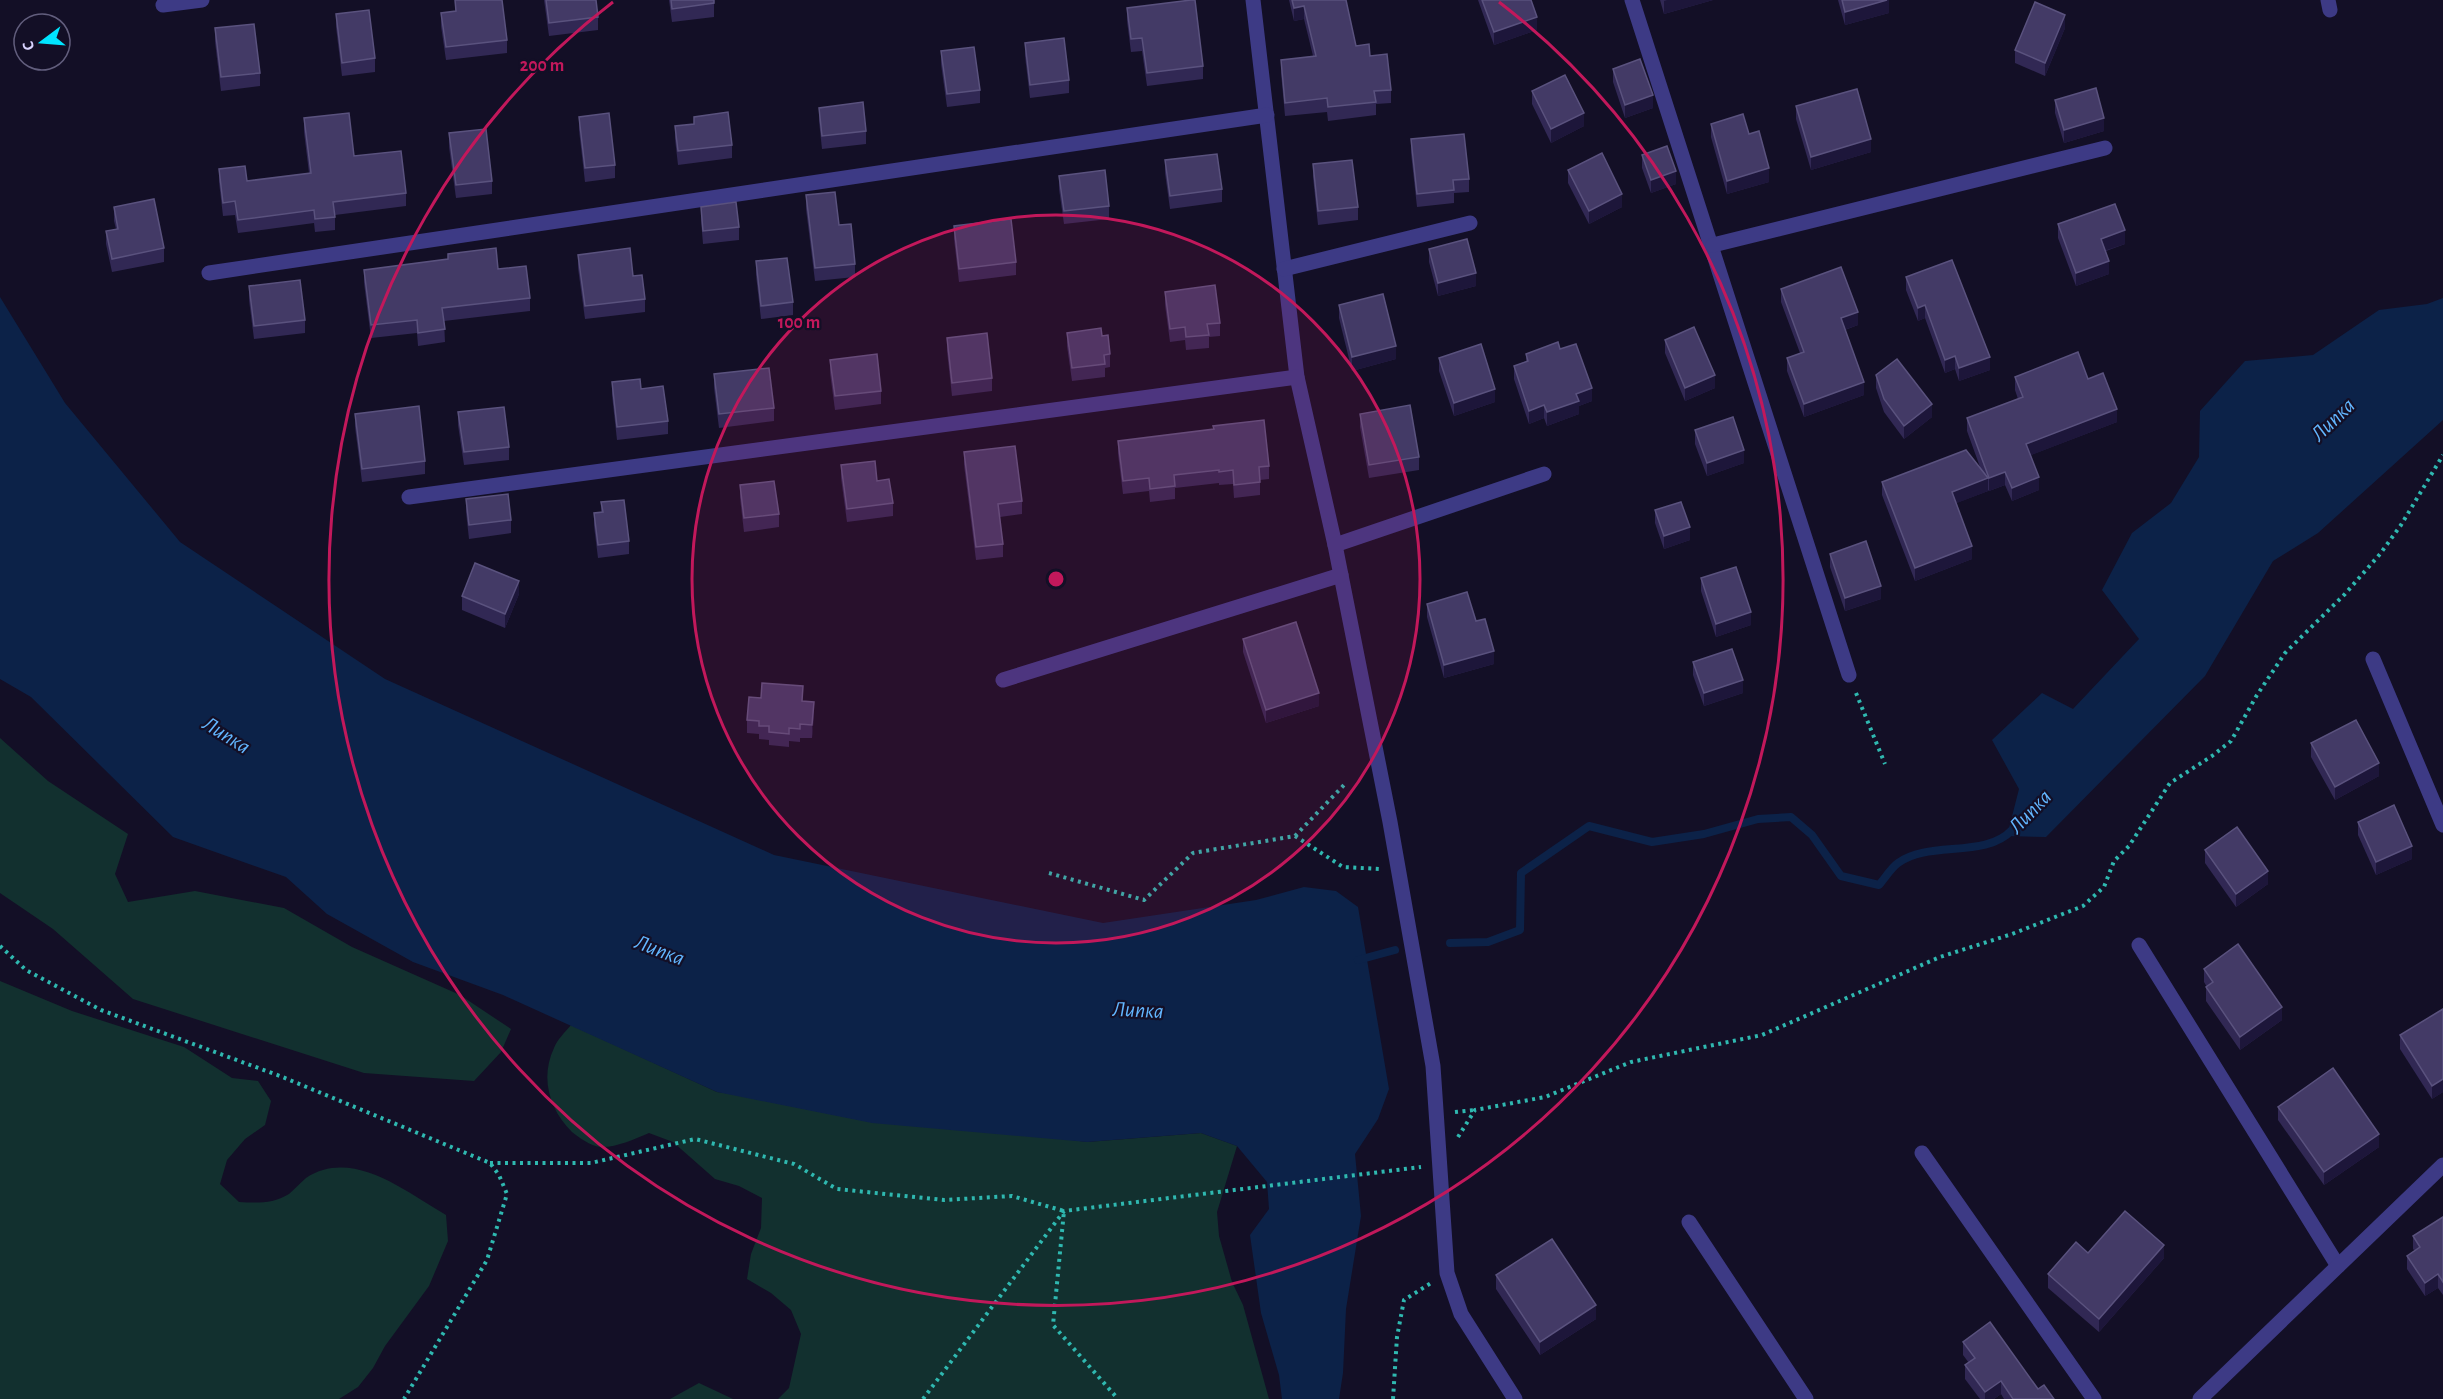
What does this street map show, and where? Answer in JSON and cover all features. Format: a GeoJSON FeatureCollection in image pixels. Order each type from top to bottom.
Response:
{"type":"FeatureCollection","features":[{"type":"Feature","properties":{"kind":"street"},"geometry":{"type":"LineString","coordinates":[[163,5],[202,0]]}},
{"type":"Feature","properties":{"kind":"street"},"geometry":{"type":"LineString","coordinates":[[1253,0],[1297,377],[1335,545],[1390,822],[1433,1066],[1447,1274],[1461,1314],[1515,1399]]}},
{"type":"Feature","properties":{"kind":"street"},"geometry":{"type":"LineString","coordinates":[[1632,0],[1850,675]]}},
{"type":"Feature","properties":{"kind":"street"},"geometry":{"type":"LineString","coordinates":[[209,273],[1267,115]]}},
{"type":"Feature","properties":{"kind":"street"},"geometry":{"type":"LineString","coordinates":[[1713,245],[2105,148]]}},
{"type":"Feature","properties":{"kind":"street"},"geometry":{"type":"LineString","coordinates":[[1284,269],[1470,223]]}},
{"type":"Feature","properties":{"kind":"street"},"geometry":{"type":"LineString","coordinates":[[409,497],[1297,377]]}},
{"type":"Feature","properties":{"kind":"street"},"geometry":{"type":"LineString","coordinates":[[1335,545],[1544,474]]}},
{"type":"Feature","properties":{"kind":"street"},"geometry":{"type":"LineString","coordinates":[[1003,680],[1341,575]]}},
{"type":"Feature","properties":{"kind":"street"},"geometry":{"type":"LineString","coordinates":[[2373,659],[2443,825]]}},
{"type":"Feature","properties":{"kind":"street"},"geometry":{"type":"LineString","coordinates":[[2139,945],[2338,1266]]}},
{"type":"Feature","properties":{"kind":"street"},"geometry":{"type":"LineString","coordinates":[[1922,1153],[2094,1399]]}},
{"type":"Feature","properties":{"kind":"street"},"geometry":{"type":"LineString","coordinates":[[2200,1399],[2443,1165]]}},
{"type":"Feature","properties":{"kind":"street"},"geometry":{"type":"LineString","coordinates":[[1689,1222],[1806,1399]]}},
{"type":"Feature","properties":{"kind":"path"},"geometry":{"type":"LineString","coordinates":[[0,946],[26,970],[101,1010],[280,1076],[490,1163],[591,1163],[695,1139],[794,1164],[837,1189],[944,1200],[1012,1196],[1064,1210],[1441,1164],[1475,1110],[1545,1097],[1631,1062],[1762,1035],[1940,957],[2012,934],[2083,906],[2104,888],[2114,861],[2129,846],[2170,783],[2231,741],[2257,695],[2285,653],[2345,594],[2380,554],[2401,525],[2443,455]]}},
{"type":"Feature","properties":{"kind":"path"},"geometry":{"type":"LineString","coordinates":[[1850,675],[1886,764]]}},
{"type":"Feature","properties":{"kind":"path"},"geometry":{"type":"LineString","coordinates":[[1049,873],[1144,900],[1193,853],[1295,836],[1344,785]]}},
{"type":"Feature","properties":{"kind":"path"},"geometry":{"type":"LineString","coordinates":[[1295,836],[1343,867],[1399,869]]}},
{"type":"Feature","properties":{"kind":"path"},"geometry":{"type":"LineString","coordinates":[[404,1399],[487,1260],[507,1194],[499,1175],[490,1163]]}},
{"type":"Feature","properties":{"kind":"path"},"geometry":{"type":"LineString","coordinates":[[922,1399],[1064,1210]]}},
{"type":"Feature","properties":{"kind":"path"},"geometry":{"type":"LineString","coordinates":[[1064,1210],[1053,1325],[1118,1399]]}},
{"type":"Feature","properties":{"kind":"path"},"geometry":{"type":"LineString","coordinates":[[1393,1399],[1397,1337],[1404,1300],[1447,1274]]}},
{"type":"Feature","properties":{"kind":"green space"},"geometry":{"type":"Polygon","coordinates":[[[0,738],[48,781],[128,834],[115,874],[128,902],[195,891],[284,908],[352,947],[460,995],[511,1029],[501,1052],[474,1081],[364,1073],[133,999],[53,929],[0,893],[0,738]]]}},
{"type":"Feature","properties":{"kind":"green space"},"geometry":{"type":"Polygon","coordinates":[[[0,981],[72,1011],[184,1047],[232,1078],[258,1081],[271,1101],[265,1125],[245,1139],[227,1160],[220,1184],[239,1202],[259,1203],[277,1200],[289,1194],[306,1178],[324,1170],[342,1168],[361,1170],[397,1185],[446,1215],[448,1241],[429,1286],[358,1387],[339,1399],[0,1399],[0,981]]]}},
{"type":"Feature","properties":{"kind":"green space"},"geometry":{"type":"Polygon","coordinates":[[[571,1025],[717,1092],[1087,1142],[1201,1133],[1237,1146],[1217,1212],[1219,1236],[1232,1282],[1243,1305],[1269,1399],[778,1399],[789,1388],[801,1334],[791,1310],[771,1293],[747,1279],[751,1254],[761,1228],[762,1198],[739,1186],[715,1179],[673,1142],[649,1133],[618,1145],[600,1147],[581,1139],[572,1132],[553,1103],[547,1082],[554,1048],[571,1025]]]}},
{"type":"Feature","properties":{"kind":"green space"},"geometry":{"type":"Polygon","coordinates":[[[699,1383],[733,1399],[670,1399],[699,1383]]]}},
{"type":"Feature","properties":{"kind":"water"},"geometry":{"type":"Polygon","coordinates":[[[0,297],[65,403],[180,542],[385,679],[774,855],[1103,923],[1256,900],[1304,887],[1336,891],[1358,907],[1389,1089],[1378,1119],[1355,1154],[1361,1216],[1346,1309],[1343,1373],[1339,1399],[1282,1399],[1279,1375],[1261,1313],[1250,1235],[1269,1209],[1267,1182],[1237,1146],[1201,1133],[1087,1142],[872,1123],[717,1092],[503,995],[413,962],[327,914],[286,877],[173,837],[31,697],[0,679],[0,297]]]}},
{"type":"Feature","properties":{"kind":"water"},"geometry":{"type":"Polygon","coordinates":[[[2443,298],[2443,420],[2318,533],[2273,561],[2205,676],[2046,837],[2007,836],[2019,789],[1992,740],[2042,693],[2073,709],[2139,639],[2102,590],[2132,533],[2171,503],[2199,457],[2200,411],[2245,361],[2313,355],[2379,310],[2427,304],[2443,298]]]}},
{"type":"Feature","properties":{"kind":"building"},"geometry":{"type":"Polygon","coordinates":[[[455,0],[502,0],[507,40],[446,47],[441,13],[456,11],[455,0]]]}},
{"type":"Feature","properties":{"kind":"building"},"geometry":{"type":"Polygon","coordinates":[[[546,0],[596,0],[598,17],[549,23],[546,0]]]}},
{"type":"Feature","properties":{"kind":"building"},"geometry":{"type":"Polygon","coordinates":[[[671,0],[714,0],[714,3],[672,9],[671,0]]]}},
{"type":"Feature","properties":{"kind":"building"},"geometry":{"type":"Polygon","coordinates":[[[1195,0],[1203,66],[1147,73],[1142,38],[1131,39],[1127,8],[1195,0]]]}},
{"type":"Feature","properties":{"kind":"building"},"geometry":{"type":"Polygon","coordinates":[[[1292,0],[1346,0],[1356,46],[1369,44],[1370,56],[1387,54],[1391,90],[1374,91],[1376,102],[1328,107],[1327,98],[1285,103],[1281,60],[1316,56],[1304,6],[1294,8],[1292,0]]]}},
{"type":"Feature","properties":{"kind":"building"},"geometry":{"type":"Polygon","coordinates":[[[1482,0],[1531,0],[1537,17],[1494,32],[1482,0]]]}},
{"type":"Feature","properties":{"kind":"building"},"geometry":{"type":"Polygon","coordinates":[[[1842,0],[1887,0],[1845,12],[1842,0]]]}},
{"type":"Feature","properties":{"kind":"building"},"geometry":{"type":"Polygon","coordinates":[[[2035,2],[2065,15],[2045,63],[2015,50],[2035,2]]]}},
{"type":"Feature","properties":{"kind":"building"},"geometry":{"type":"Polygon","coordinates":[[[369,10],[375,58],[342,63],[336,14],[369,10]]]}},
{"type":"Feature","properties":{"kind":"building"},"geometry":{"type":"Polygon","coordinates":[[[254,24],[260,73],[221,77],[215,28],[254,24]]]}},
{"type":"Feature","properties":{"kind":"building"},"geometry":{"type":"Polygon","coordinates":[[[1064,38],[1069,80],[1030,85],[1025,43],[1064,38]]]}},
{"type":"Feature","properties":{"kind":"building"},"geometry":{"type":"Polygon","coordinates":[[[974,47],[980,90],[947,94],[941,51],[974,47]]]}},
{"type":"Feature","properties":{"kind":"building"},"geometry":{"type":"Polygon","coordinates":[[[1640,59],[1653,95],[1625,105],[1613,69],[1640,59]]]}},
{"type":"Feature","properties":{"kind":"building"},"geometry":{"type":"Polygon","coordinates":[[[1565,75],[1584,113],[1551,129],[1532,91],[1565,75]]]}},
{"type":"Feature","properties":{"kind":"building"},"geometry":{"type":"Polygon","coordinates":[[[2096,88],[2104,118],[2064,130],[2055,100],[2096,88]]]}},
{"type":"Feature","properties":{"kind":"building"},"geometry":{"type":"Polygon","coordinates":[[[1857,89],[1871,139],[1811,157],[1796,106],[1857,89]]]}},
{"type":"Feature","properties":{"kind":"building"},"geometry":{"type":"Polygon","coordinates":[[[863,102],[866,131],[822,136],[819,108],[863,102]]]}},
{"type":"Feature","properties":{"kind":"building"},"geometry":{"type":"Polygon","coordinates":[[[728,112],[732,145],[678,151],[675,126],[694,124],[694,117],[728,112]]]}},
{"type":"Feature","properties":{"kind":"building"},"geometry":{"type":"Polygon","coordinates":[[[349,113],[354,156],[401,151],[406,193],[333,202],[335,217],[315,219],[314,210],[238,220],[235,201],[223,203],[219,169],[245,166],[247,181],[311,173],[304,118],[349,113]]]}},
{"type":"Feature","properties":{"kind":"building"},"geometry":{"type":"Polygon","coordinates":[[[609,113],[615,165],[585,168],[579,117],[609,113]]]}},
{"type":"Feature","properties":{"kind":"building"},"geometry":{"type":"Polygon","coordinates":[[[1743,114],[1749,134],[1759,131],[1769,168],[1727,181],[1711,124],[1743,114]]]}},
{"type":"Feature","properties":{"kind":"building"},"geometry":{"type":"Polygon","coordinates":[[[486,129],[492,181],[456,185],[449,133],[486,129]]]}},
{"type":"Feature","properties":{"kind":"building"},"geometry":{"type":"Polygon","coordinates":[[[1464,134],[1469,179],[1453,180],[1454,190],[1417,194],[1411,139],[1464,134]]]}},
{"type":"Feature","properties":{"kind":"building"},"geometry":{"type":"Polygon","coordinates":[[[1667,146],[1676,171],[1651,180],[1642,155],[1667,146]]]}},
{"type":"Feature","properties":{"kind":"building"},"geometry":{"type":"Polygon","coordinates":[[[1602,153],[1622,194],[1589,211],[1568,170],[1602,153]]]}},
{"type":"Feature","properties":{"kind":"building"},"geometry":{"type":"Polygon","coordinates":[[[1217,154],[1222,189],[1170,196],[1165,160],[1217,154]]]}},
{"type":"Feature","properties":{"kind":"building"},"geometry":{"type":"Polygon","coordinates":[[[1352,160],[1358,207],[1318,211],[1313,164],[1352,160]]]}},
{"type":"Feature","properties":{"kind":"building"},"geometry":{"type":"Polygon","coordinates":[[[1105,170],[1109,206],[1064,211],[1059,176],[1105,170]]]}},
{"type":"Feature","properties":{"kind":"building"},"geometry":{"type":"Polygon","coordinates":[[[835,192],[839,225],[851,224],[855,264],[815,268],[806,195],[835,192]]]}},
{"type":"Feature","properties":{"kind":"building"},"geometry":{"type":"Polygon","coordinates":[[[154,199],[164,248],[112,259],[106,231],[118,229],[114,207],[154,199]]]}},
{"type":"Feature","properties":{"kind":"building"},"geometry":{"type":"Polygon","coordinates":[[[736,202],[739,227],[703,231],[701,207],[736,202]]]}},
{"type":"Feature","properties":{"kind":"building"},"geometry":{"type":"Polygon","coordinates":[[[2115,204],[2125,230],[2101,239],[2109,261],[2076,273],[2058,224],[2115,204]]]}},
{"type":"Feature","properties":{"kind":"building"},"geometry":{"type":"Polygon","coordinates":[[[1011,219],[1016,262],[959,269],[954,226],[1011,219]]]}},
{"type":"Feature","properties":{"kind":"building"},"geometry":{"type":"Polygon","coordinates":[[[1467,239],[1476,273],[1438,283],[1429,249],[1467,239]]]}},
{"type":"Feature","properties":{"kind":"building"},"geometry":{"type":"Polygon","coordinates":[[[496,248],[498,269],[526,266],[530,298],[442,308],[445,329],[418,333],[417,320],[371,325],[364,270],[448,259],[448,254],[496,248]]]}},
{"type":"Feature","properties":{"kind":"building"},"geometry":{"type":"Polygon","coordinates":[[[630,248],[633,276],[642,275],[645,299],[585,306],[578,255],[630,248]]]}},
{"type":"Feature","properties":{"kind":"building"},"geometry":{"type":"Polygon","coordinates":[[[787,258],[793,302],[761,306],[756,261],[787,258]]]}},
{"type":"Feature","properties":{"kind":"building"},"geometry":{"type":"Polygon","coordinates":[[[1952,260],[1990,357],[1959,368],[1955,356],[1945,360],[1925,305],[1918,308],[1906,277],[1952,260]]]}},
{"type":"Feature","properties":{"kind":"building"},"geometry":{"type":"Polygon","coordinates":[[[1841,267],[1858,312],[1841,318],[1864,382],[1804,404],[1787,358],[1804,352],[1781,289],[1841,267]]]}},
{"type":"Feature","properties":{"kind":"building"},"geometry":{"type":"Polygon","coordinates":[[[300,280],[305,320],[254,326],[249,286],[300,280]]]}},
{"type":"Feature","properties":{"kind":"building"},"geometry":{"type":"Polygon","coordinates":[[[1215,285],[1220,323],[1207,324],[1209,335],[1186,337],[1185,327],[1170,329],[1165,292],[1215,285]]]}},
{"type":"Feature","properties":{"kind":"building"},"geometry":{"type":"Polygon","coordinates":[[[1383,294],[1396,346],[1352,357],[1339,305],[1383,294]]]}},
{"type":"Feature","properties":{"kind":"building"},"geometry":{"type":"Polygon","coordinates":[[[1694,327],[1715,375],[1685,388],[1665,340],[1694,327]]]}},
{"type":"Feature","properties":{"kind":"building"},"geometry":{"type":"Polygon","coordinates":[[[1101,328],[1102,336],[1108,335],[1110,354],[1104,355],[1105,364],[1072,368],[1067,333],[1101,328]]]}},
{"type":"Feature","properties":{"kind":"building"},"geometry":{"type":"Polygon","coordinates":[[[987,333],[992,378],[952,383],[947,338],[987,333]]]}},
{"type":"Feature","properties":{"kind":"building"},"geometry":{"type":"Polygon","coordinates":[[[1558,342],[1560,349],[1576,344],[1592,388],[1576,394],[1579,401],[1547,412],[1544,405],[1529,411],[1514,366],[1528,361],[1526,354],[1558,342]]]}},
{"type":"Feature","properties":{"kind":"building"},"geometry":{"type":"Polygon","coordinates":[[[1481,344],[1495,389],[1454,403],[1439,358],[1481,344]]]}},
{"type":"Feature","properties":{"kind":"building"},"geometry":{"type":"Polygon","coordinates":[[[2078,352],[2088,379],[2103,373],[2117,409],[2026,444],[2039,477],[2012,488],[2005,472],[1989,478],[1967,418],[2023,397],[2015,377],[2078,352]]]}},
{"type":"Feature","properties":{"kind":"building"},"geometry":{"type":"Polygon","coordinates":[[[877,354],[881,391],[835,396],[830,360],[877,354]]]}},
{"type":"Feature","properties":{"kind":"building"},"geometry":{"type":"Polygon","coordinates":[[[1897,359],[1932,404],[1904,426],[1884,399],[1876,375],[1897,359]]]}},
{"type":"Feature","properties":{"kind":"building"},"geometry":{"type":"Polygon","coordinates":[[[769,368],[774,408],[719,414],[714,374],[769,368]]]}},
{"type":"Feature","properties":{"kind":"building"},"geometry":{"type":"Polygon","coordinates":[[[640,379],[641,389],[663,386],[668,421],[617,427],[612,382],[640,379]]]}},
{"type":"Feature","properties":{"kind":"building"},"geometry":{"type":"Polygon","coordinates":[[[1410,405],[1419,457],[1369,465],[1360,414],[1410,405]]]}},
{"type":"Feature","properties":{"kind":"building"},"geometry":{"type":"Polygon","coordinates":[[[419,406],[425,461],[362,469],[355,414],[419,406]]]}},
{"type":"Feature","properties":{"kind":"building"},"geometry":{"type":"Polygon","coordinates":[[[504,407],[509,447],[464,452],[458,412],[504,407]]]}},
{"type":"Feature","properties":{"kind":"building"},"geometry":{"type":"Polygon","coordinates":[[[1733,417],[1744,450],[1707,463],[1695,430],[1733,417]]]}},
{"type":"Feature","properties":{"kind":"building"},"geometry":{"type":"Polygon","coordinates":[[[1264,420],[1269,466],[1259,467],[1260,482],[1234,485],[1233,470],[1174,475],[1175,486],[1150,489],[1149,478],[1123,481],[1118,441],[1264,420]]]}},
{"type":"Feature","properties":{"kind":"building"},"geometry":{"type":"Polygon","coordinates":[[[1015,446],[1022,501],[998,504],[1003,544],[976,547],[964,452],[1015,446]]]}},
{"type":"Feature","properties":{"kind":"building"},"geometry":{"type":"Polygon","coordinates":[[[1966,450],[1988,478],[1952,492],[1972,546],[1915,568],[1882,482],[1966,450]]]}},
{"type":"Feature","properties":{"kind":"building"},"geometry":{"type":"Polygon","coordinates":[[[875,461],[877,481],[889,479],[893,503],[847,509],[841,465],[875,461]]]}},
{"type":"Feature","properties":{"kind":"building"},"geometry":{"type":"Polygon","coordinates":[[[774,481],[779,514],[744,518],[740,485],[774,481]]]}},
{"type":"Feature","properties":{"kind":"building"},"geometry":{"type":"Polygon","coordinates":[[[508,494],[511,520],[469,525],[466,499],[508,494]]]}},
{"type":"Feature","properties":{"kind":"building"},"geometry":{"type":"Polygon","coordinates":[[[624,500],[629,541],[598,545],[594,513],[603,512],[601,502],[624,500]]]}},
{"type":"Feature","properties":{"kind":"building"},"geometry":{"type":"Polygon","coordinates":[[[1681,502],[1690,527],[1664,536],[1655,510],[1681,502]]]}},
{"type":"Feature","properties":{"kind":"building"},"geometry":{"type":"Polygon","coordinates":[[[1866,541],[1881,586],[1845,598],[1830,554],[1866,541]]]}},
{"type":"Feature","properties":{"kind":"building"},"geometry":{"type":"Polygon","coordinates":[[[475,563],[519,581],[505,614],[462,596],[475,563]]]}},
{"type":"Feature","properties":{"kind":"building"},"geometry":{"type":"Polygon","coordinates":[[[1736,567],[1751,612],[1716,624],[1701,578],[1736,567]]]}},
{"type":"Feature","properties":{"kind":"building"},"geometry":{"type":"Polygon","coordinates":[[[1467,592],[1476,621],[1485,619],[1494,651],[1444,665],[1427,604],[1467,592]]]}},
{"type":"Feature","properties":{"kind":"building"},"geometry":{"type":"Polygon","coordinates":[[[1296,622],[1319,693],[1266,710],[1243,639],[1296,622]]]}},
{"type":"Feature","properties":{"kind":"building"},"geometry":{"type":"Polygon","coordinates":[[[1732,649],[1743,680],[1704,693],[1693,662],[1732,649]]]}},
{"type":"Feature","properties":{"kind":"building"},"geometry":{"type":"Polygon","coordinates":[[[762,683],[803,686],[802,701],[814,702],[812,725],[800,724],[800,729],[789,728],[789,734],[769,732],[769,726],[759,726],[759,721],[747,720],[749,697],[761,698],[762,683]]]}},
{"type":"Feature","properties":{"kind":"building"},"geometry":{"type":"Polygon","coordinates":[[[2356,720],[2379,763],[2335,787],[2311,743],[2356,720]]]}},
{"type":"Feature","properties":{"kind":"building"},"geometry":{"type":"Polygon","coordinates":[[[2394,805],[2412,846],[2376,862],[2358,822],[2394,805]]]}},
{"type":"Feature","properties":{"kind":"building"},"geometry":{"type":"Polygon","coordinates":[[[2237,827],[2268,871],[2236,894],[2205,850],[2237,827]]]}},
{"type":"Feature","properties":{"kind":"building"},"geometry":{"type":"Polygon","coordinates":[[[2238,944],[2282,1007],[2240,1037],[2206,987],[2213,982],[2204,969],[2238,944]]]}},
{"type":"Feature","properties":{"kind":"building"},"geometry":{"type":"Polygon","coordinates":[[[2443,1009],[2443,1079],[2432,1086],[2400,1035],[2443,1009]]]}},
{"type":"Feature","properties":{"kind":"building"},"geometry":{"type":"Polygon","coordinates":[[[2333,1068],[2379,1134],[2324,1172],[2278,1107],[2333,1068]]]}},
{"type":"Feature","properties":{"kind":"building"},"geometry":{"type":"Polygon","coordinates":[[[2125,1211],[2164,1245],[2099,1319],[2048,1274],[2076,1242],[2088,1253],[2125,1211]]]}},
{"type":"Feature","properties":{"kind":"building"},"geometry":{"type":"Polygon","coordinates":[[[2443,1217],[2443,1282],[2438,1274],[2425,1283],[2407,1256],[2420,1247],[2413,1236],[2443,1217]]]}},
{"type":"Feature","properties":{"kind":"building"},"geometry":{"type":"Polygon","coordinates":[[[1552,1239],[1596,1305],[1540,1342],[1496,1275],[1552,1239]]]}},
{"type":"Feature","properties":{"kind":"building"},"geometry":{"type":"Polygon","coordinates":[[[1990,1322],[2038,1389],[2044,1385],[2054,1399],[2013,1399],[2001,1381],[1985,1392],[1965,1365],[1975,1358],[1963,1342],[1990,1322]]]}},
{"type":"Feature","properties":{"kind":"waterway","name":"Липка"},"geometry":{"type":"LineString","coordinates":[[1450,943],[1488,942],[1520,930],[1521,873],[1589,826],[1652,842],[1704,834],[1758,819],[1791,817],[1812,835],[1841,876],[1879,885],[1895,865],[1911,856],[1987,844],[2001,839],[2012,830]]}},
{"type":"Feature","properties":{"kind":"waterway","name":"Липка"},"geometry":{"type":"LineString","coordinates":[[1358,960],[1395,950]]}}]}
